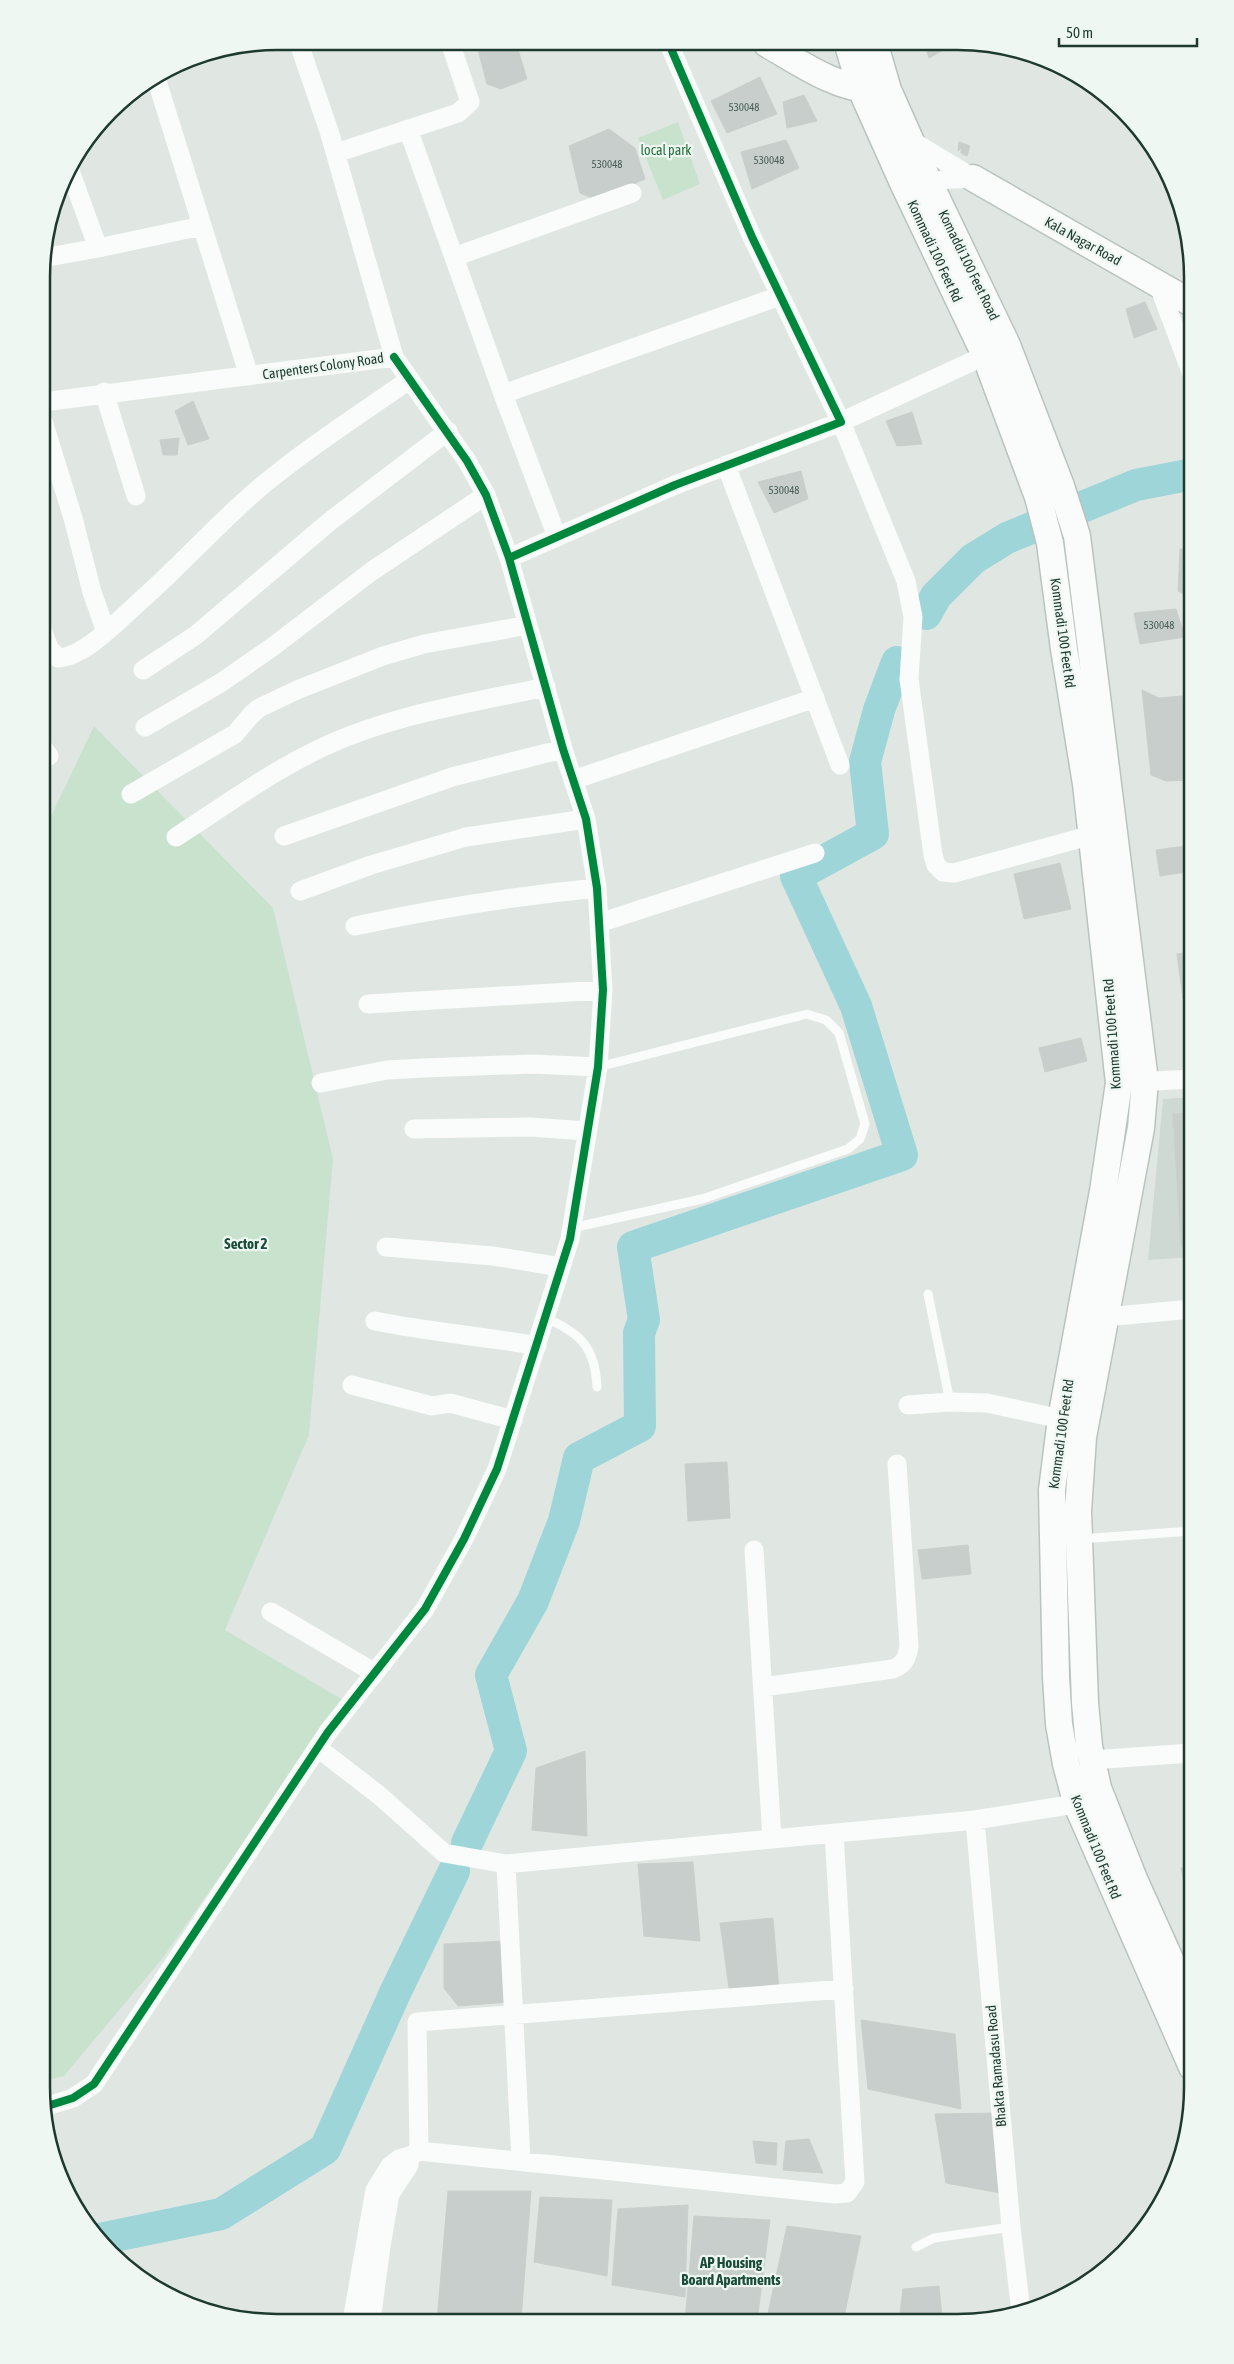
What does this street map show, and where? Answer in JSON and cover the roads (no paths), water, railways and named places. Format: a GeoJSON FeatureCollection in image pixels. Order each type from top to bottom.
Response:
{"type":"FeatureCollection","features":[{"type":"Feature","properties":{"kind":"main road"},"geometry":{"type":"LineString","coordinates":[[778,50],[826,77],[861,89],[888,90]]}},
{"type":"Feature","properties":{"kind":"main road","name":"Kommadi 100 Feet Rd"},"geometry":{"type":"LineString","coordinates":[[849,50],[861,89],[915,182],[1061,486],[1077,536],[1145,1081],[1140,1136],[1083,1437],[1080,1474],[1079,1539],[1085,1703],[1092,1760],[1102,1799],[1134,1879],[1184,1990]]}},
{"type":"Feature","properties":{"kind":"main road"},"geometry":{"type":"LineString","coordinates":[[876,50],[888,90],[910,140],[915,182]]}},
{"type":"Feature","properties":{"kind":"main road","name":"Kala Nagar Road"},"geometry":{"type":"LineString","coordinates":[[973,178],[1157,281],[1184,298]]}},
{"type":"Feature","properties":{"kind":"main road","name":"Kommadi 100 Feet Rd"},"geometry":{"type":"LineString","coordinates":[[996,350],[1050,543],[1092,835],[1119,1083],[1103,1190],[1060,1419],[1052,1490],[1056,1677],[1059,1724],[1064,1756],[1077,1805],[1184,2048]]}},
{"type":"Feature","properties":{"kind":"street","name":"Carpenters Colony Road"},"geometry":{"type":"LineString","coordinates":[[50,401],[104,392],[394,357],[336,153],[301,50]]}},
{"type":"Feature","properties":{"kind":"street"},"geometry":{"type":"LineString","coordinates":[[336,153],[458,113],[470,102],[453,50]]}},
{"type":"Feature","properties":{"kind":"street"},"geometry":{"type":"LineString","coordinates":[[672,50],[752,237],[841,422],[906,581],[913,616],[908,678],[936,865],[943,872],[954,873],[1092,835]]}},
{"type":"Feature","properties":{"kind":"street"},"geometry":{"type":"LineString","coordinates":[[158,84],[249,376]]}},
{"type":"Feature","properties":{"kind":"street"},"geometry":{"type":"LineString","coordinates":[[408,130],[502,394],[557,537]]}},
{"type":"Feature","properties":{"kind":"street","name":"Kala Nagar Road"},"geometry":{"type":"LineString","coordinates":[[910,140],[973,178]]}},
{"type":"Feature","properties":{"kind":"street"},"geometry":{"type":"LineString","coordinates":[[72,177],[98,248]]}},
{"type":"Feature","properties":{"kind":"street"},"geometry":{"type":"LineString","coordinates":[[915,182],[973,178]]}},
{"type":"Feature","properties":{"kind":"street"},"geometry":{"type":"LineString","coordinates":[[454,258],[632,193]]}},
{"type":"Feature","properties":{"kind":"street"},"geometry":{"type":"LineString","coordinates":[[51,257],[202,226]]}},
{"type":"Feature","properties":{"kind":"street"},"geometry":{"type":"LineString","coordinates":[[1157,281],[1184,353]]}},
{"type":"Feature","properties":{"kind":"street"},"geometry":{"type":"LineString","coordinates":[[502,394],[780,296]]}},
{"type":"Feature","properties":{"kind":"street"},"geometry":{"type":"LineString","coordinates":[[509,558],[675,484],[841,422],[996,350]]}},
{"type":"Feature","properties":{"kind":"street"},"geometry":{"type":"LineString","coordinates":[[50,2105],[73,2098],[94,2084],[318,1748],[425,1609],[464,1539],[497,1469],[546,1318],[572,1228],[598,1067],[603,990],[597,888],[586,819],[563,749],[509,558],[486,495],[448,431],[394,357]]}},
{"type":"Feature","properties":{"kind":"street"},"geometry":{"type":"LineString","coordinates":[[50,649],[58,658],[66,658],[106,632],[228,516],[282,469],[410,379]]}},
{"type":"Feature","properties":{"kind":"street"},"geometry":{"type":"LineString","coordinates":[[104,392],[136,496]]}},
{"type":"Feature","properties":{"kind":"street"},"geometry":{"type":"LineString","coordinates":[[144,670],[196,635],[329,522],[448,431]]}},
{"type":"Feature","properties":{"kind":"street"},"geometry":{"type":"LineString","coordinates":[[50,444],[73,518],[92,592],[106,632]]}},
{"type":"Feature","properties":{"kind":"street"},"geometry":{"type":"LineString","coordinates":[[726,465],[840,765]]}},
{"type":"Feature","properties":{"kind":"street"},"geometry":{"type":"LineString","coordinates":[[145,727],[222,682],[271,648],[372,571],[486,495]]}},
{"type":"Feature","properties":{"kind":"street"},"geometry":{"type":"LineString","coordinates":[[131,794],[235,734],[250,715],[259,708],[297,690],[383,656],[424,644],[528,625]]}},
{"type":"Feature","properties":{"kind":"street"},"geometry":{"type":"LineString","coordinates":[[176,837],[289,764],[317,750],[418,714],[546,687]]}},
{"type":"Feature","properties":{"kind":"street"},"geometry":{"type":"LineString","coordinates":[[573,780],[816,698]]}},
{"type":"Feature","properties":{"kind":"street"},"geometry":{"type":"LineString","coordinates":[[284,836],[452,777],[563,749]]}},
{"type":"Feature","properties":{"kind":"street"},"geometry":{"type":"LineString","coordinates":[[300,891],[380,863],[466,837],[586,819]]}},
{"type":"Feature","properties":{"kind":"street"},"geometry":{"type":"LineString","coordinates":[[599,923],[814,853]]}},
{"type":"Feature","properties":{"kind":"street"},"geometry":{"type":"LineString","coordinates":[[355,926],[473,902],[527,894],[597,888]]}},
{"type":"Feature","properties":{"kind":"street"},"geometry":{"type":"LineString","coordinates":[[368,1004],[603,990]]}},
{"type":"Feature","properties":{"kind":"street"},"geometry":{"type":"LineString","coordinates":[[321,1083],[387,1070],[415,1068],[532,1064],[598,1067]]}},
{"type":"Feature","properties":{"kind":"street"},"geometry":{"type":"LineString","coordinates":[[1119,1083],[1184,1079]]}},
{"type":"Feature","properties":{"kind":"street"},"geometry":{"type":"LineString","coordinates":[[414,1129],[530,1127],[588,1132]]}},
{"type":"Feature","properties":{"kind":"street"},"geometry":{"type":"LineString","coordinates":[[386,1247],[493,1256],[561,1267]]}},
{"type":"Feature","properties":{"kind":"street"},"geometry":{"type":"LineString","coordinates":[[1105,1317],[1184,1310]]}},
{"type":"Feature","properties":{"kind":"street"},"geometry":{"type":"LineString","coordinates":[[375,1321],[434,1333],[498,1339],[537,1346]]}},
{"type":"Feature","properties":{"kind":"street"},"geometry":{"type":"LineString","coordinates":[[352,1385],[432,1406],[450,1403],[513,1420]]}},
{"type":"Feature","properties":{"kind":"street"},"geometry":{"type":"LineString","coordinates":[[908,1406],[950,1402],[987,1403],[1060,1419]]}},
{"type":"Feature","properties":{"kind":"street"},"geometry":{"type":"LineString","coordinates":[[762,1687],[893,1669],[902,1666],[907,1657],[908,1646],[897,1464]]}},
{"type":"Feature","properties":{"kind":"street"},"geometry":{"type":"LineString","coordinates":[[754,1550],[772,1839]]}},
{"type":"Feature","properties":{"kind":"street"},"geometry":{"type":"LineString","coordinates":[[271,1612],[375,1673]]}},
{"type":"Feature","properties":{"kind":"street"},"geometry":{"type":"LineString","coordinates":[[318,1748],[380,1796],[444,1853],[506,1864],[975,1820],[1077,1805],[1102,1799]]}},
{"type":"Feature","properties":{"kind":"street"},"geometry":{"type":"LineString","coordinates":[[1092,1760],[1184,1754]]}},
{"type":"Feature","properties":{"kind":"street","name":"Bhakta Ramadasu Road"},"geometry":{"type":"LineString","coordinates":[[975,1820],[1011,2227],[1020,2305]]}},
{"type":"Feature","properties":{"kind":"street"},"geometry":{"type":"LineString","coordinates":[[353,2314],[375,2190],[390,2166],[399,2159],[415,2153],[521,2161],[835,2194],[847,2193],[855,2182],[834,1833]]}},
{"type":"Feature","properties":{"kind":"street"},"geometry":{"type":"LineString","coordinates":[[506,1864],[521,2161]]}},
{"type":"Feature","properties":{"kind":"street"},"geometry":{"type":"LineString","coordinates":[[373,2314],[390,2194],[409,2166],[415,2153],[417,2022],[513,2013],[844,1989]]}},
{"type":"Feature","properties":{"kind":"lane"},"geometry":{"type":"LineString","coordinates":[[572,1228],[645,1214],[702,1199],[848,1149],[860,1138],[865,1124],[839,1033],[826,1020],[807,1014],[598,1067]]}},
{"type":"Feature","properties":{"kind":"lane"},"geometry":{"type":"LineString","coordinates":[[928,1294],[950,1402]]}},
{"type":"Feature","properties":{"kind":"lane"},"geometry":{"type":"LineString","coordinates":[[546,1318],[565,1327],[584,1342],[596,1367],[597,1387]]}},
{"type":"Feature","properties":{"kind":"lane"},"geometry":{"type":"LineString","coordinates":[[1079,1539],[1184,1532]]}},
{"type":"Feature","properties":{"kind":"lane"},"geometry":{"type":"LineString","coordinates":[[916,2248],[934,2238],[1011,2227]]}},
{"type":"Feature","properties":{"kind":"waterway"},"geometry":{"type":"LineString","coordinates":[[926,614],[936,596],[973,559],[1007,538],[1136,485],[1184,476]]}},
{"type":"Feature","properties":{"kind":"waterway"},"geometry":{"type":"LineString","coordinates":[[467,1843],[511,1751],[491,1675],[533,1601],[564,1521],[579,1458],[640,1426],[639,1333],[644,1320],[633,1247],[902,1155],[856,1006],[796,876],[873,834],[865,762],[879,710],[897,662]]}},
{"type":"Feature","properties":{"kind":"waterway"},"geometry":{"type":"LineString","coordinates":[[107,2238],[221,2214],[325,2149],[395,1993],[454,1871]]}},
{"type":"Feature","properties":{"kind":"district","name":"Sector 2"},"geometry":{"type":"Point","coordinates":[246,1243]}},
{"type":"Feature","properties":{"kind":"district","name":"AP Housing Board Apartments"},"geometry":{"type":"Point","coordinates":[731,2270]}},
{"type":"Feature","properties":{"kind":"park label","name":"local park"},"geometry":{"type":"Point","coordinates":[666,150]}}]}
